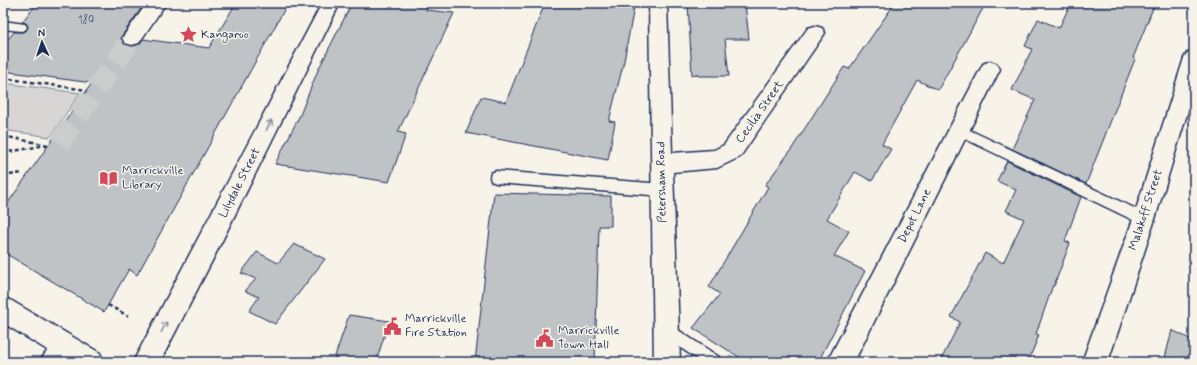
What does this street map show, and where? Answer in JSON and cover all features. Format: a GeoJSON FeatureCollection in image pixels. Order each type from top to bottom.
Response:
{"type":"FeatureCollection","features":[{"type":"Feature","properties":{"kind":"street"},"geometry":{"type":"LineString","coordinates":[[132,38],[157,3]]}},
{"type":"Feature","properties":{"kind":"street","name":"Lilydale Street"},"geometry":{"type":"LineString","coordinates":[[146,362],[206,249],[331,3]]}},
{"type":"Feature","properties":{"kind":"street","name":"Petersham Road"},"geometry":{"type":"LineString","coordinates":[[658,3],[666,362]]}},
{"type":"Feature","properties":{"kind":"street","name":"Cecilia Street"},"geometry":{"type":"LineString","coordinates":[[662,163],[717,159],[732,151],[815,33]]}},
{"type":"Feature","properties":{"kind":"street","name":"Malakoff Street"},"geometry":{"type":"LineString","coordinates":[[1095,362],[1144,219],[1194,58]]}},
{"type":"Feature","properties":{"kind":"street","name":"Depot Lane"},"geometry":{"type":"LineString","coordinates":[[840,362],[990,69]]}},
{"type":"Feature","properties":{"kind":"street"},"geometry":{"type":"LineString","coordinates":[[3,309],[56,354],[91,362]]}},
{"type":"Feature","properties":{"kind":"lane"},"geometry":{"type":"LineString","coordinates":[[3,25],[21,27]]}},
{"type":"Feature","properties":{"kind":"lane"},"geometry":{"type":"LineString","coordinates":[[959,130],[1144,219]]}},
{"type":"Feature","properties":{"kind":"lane"},"geometry":{"type":"LineString","coordinates":[[496,177],[663,190]]}},
{"type":"Feature","properties":{"kind":"lane"},"geometry":{"type":"LineString","coordinates":[[666,329],[714,362]]}},
{"type":"Feature","properties":{"kind":"path"},"geometry":{"type":"LineString","coordinates":[[222,3],[230,4]]}},
{"type":"Feature","properties":{"kind":"path"},"geometry":{"type":"LineString","coordinates":[[3,78],[87,90]]}},
{"type":"Feature","properties":{"kind":"path"},"geometry":{"type":"LineString","coordinates":[[3,136],[48,145],[3,153]]}},
{"type":"Feature","properties":{"kind":"path"},"geometry":{"type":"LineString","coordinates":[[3,176],[22,173]]}},
{"type":"Feature","properties":{"kind":"path"},"geometry":{"type":"LineString","coordinates":[[108,305],[128,316]]}},
{"type":"Feature","properties":{"kind":"shaded area"},"geometry":{"type":"Polygon","coordinates":[[[3,83],[80,93],[50,137],[3,130],[3,83]]]}},
{"type":"Feature","properties":{"kind":"building","name":"Marrickville Library"},"geometry":{"type":"Polygon","coordinates":[[[37,3],[145,3],[121,37],[125,44],[132,46],[139,44],[143,39],[209,48],[236,3],[288,3],[137,275],[129,269],[104,312],[3,252],[3,210],[92,83],[3,71],[3,45],[14,32],[26,31],[28,26],[26,23],[22,22],[37,3]]]}},
{"type":"Feature","properties":{"kind":"building"},"geometry":{"type":"Polygon","coordinates":[[[352,3],[429,3],[426,10],[454,13],[398,132],[406,134],[389,182],[275,164],[300,115],[318,70],[352,3]]]}},
{"type":"Feature","properties":{"kind":"building"},"geometry":{"type":"Polygon","coordinates":[[[545,3],[600,3],[634,7],[624,61],[609,121],[615,122],[608,160],[466,133],[481,97],[506,102],[545,3]]]}},
{"type":"Feature","properties":{"kind":"building"},"geometry":{"type":"Polygon","coordinates":[[[688,3],[745,3],[749,39],[725,39],[729,76],[692,75],[688,3]]]}},
{"type":"Feature","properties":{"kind":"building"},"geometry":{"type":"Polygon","coordinates":[[[895,3],[986,3],[938,90],[917,80],[882,144],[891,149],[872,181],[855,172],[827,219],[849,231],[834,256],[865,271],[818,362],[747,362],[693,328],[720,294],[709,287],[768,187],[765,185],[791,150],[844,67],[849,69],[895,3]]]}},
{"type":"Feature","properties":{"kind":"building"},"geometry":{"type":"Polygon","coordinates":[[[1071,3],[1155,3],[1133,58],[1135,59],[1086,184],[1012,149],[1035,100],[1012,90],[1032,49],[1025,46],[1038,19],[1059,28],[1071,3]]]}},
{"type":"Feature","properties":{"kind":"building"},"geometry":{"type":"Polygon","coordinates":[[[1007,161],[1081,197],[1065,241],[1070,243],[1054,286],[1053,285],[1036,334],[1039,335],[1028,362],[940,362],[960,322],[951,317],[985,253],[1003,263],[1024,219],[1006,211],[1016,190],[997,181],[1007,161]]]}},
{"type":"Feature","properties":{"kind":"building"},"geometry":{"type":"Polygon","coordinates":[[[494,193],[611,196],[611,226],[599,226],[595,362],[475,362],[494,193]]]}},
{"type":"Feature","properties":{"kind":"building"},"geometry":{"type":"Polygon","coordinates":[[[294,244],[325,259],[275,324],[249,311],[259,297],[245,291],[256,279],[241,273],[257,252],[278,263],[294,244]]]}},
{"type":"Feature","properties":{"kind":"building"},"geometry":{"type":"Polygon","coordinates":[[[349,315],[389,321],[376,362],[333,362],[349,315]]]}},
{"type":"Feature","properties":{"kind":"building"},"geometry":{"type":"Polygon","coordinates":[[[1172,330],[1194,341],[1194,362],[1164,362],[1172,330]]]}},
{"type":"Feature","properties":{"kind":"tunnel"},"geometry":{"type":"LineString","coordinates":[[59,143],[132,38]]}},
{"type":"Feature","properties":{"kind":"place","name":"Kangaroo"},"geometry":{"type":"Point","coordinates":[188,35]}},
{"type":"Feature","properties":{"kind":"place","name":"Marrickville Library"},"geometry":{"type":"Point","coordinates":[109,178]}},
{"type":"Feature","properties":{"kind":"place","name":"Marrickville Fire Station"},"geometry":{"type":"Point","coordinates":[392,326]}},
{"type":"Feature","properties":{"kind":"place","name":"Marrickville Town Hall"},"geometry":{"type":"Point","coordinates":[545,338]}}]}
